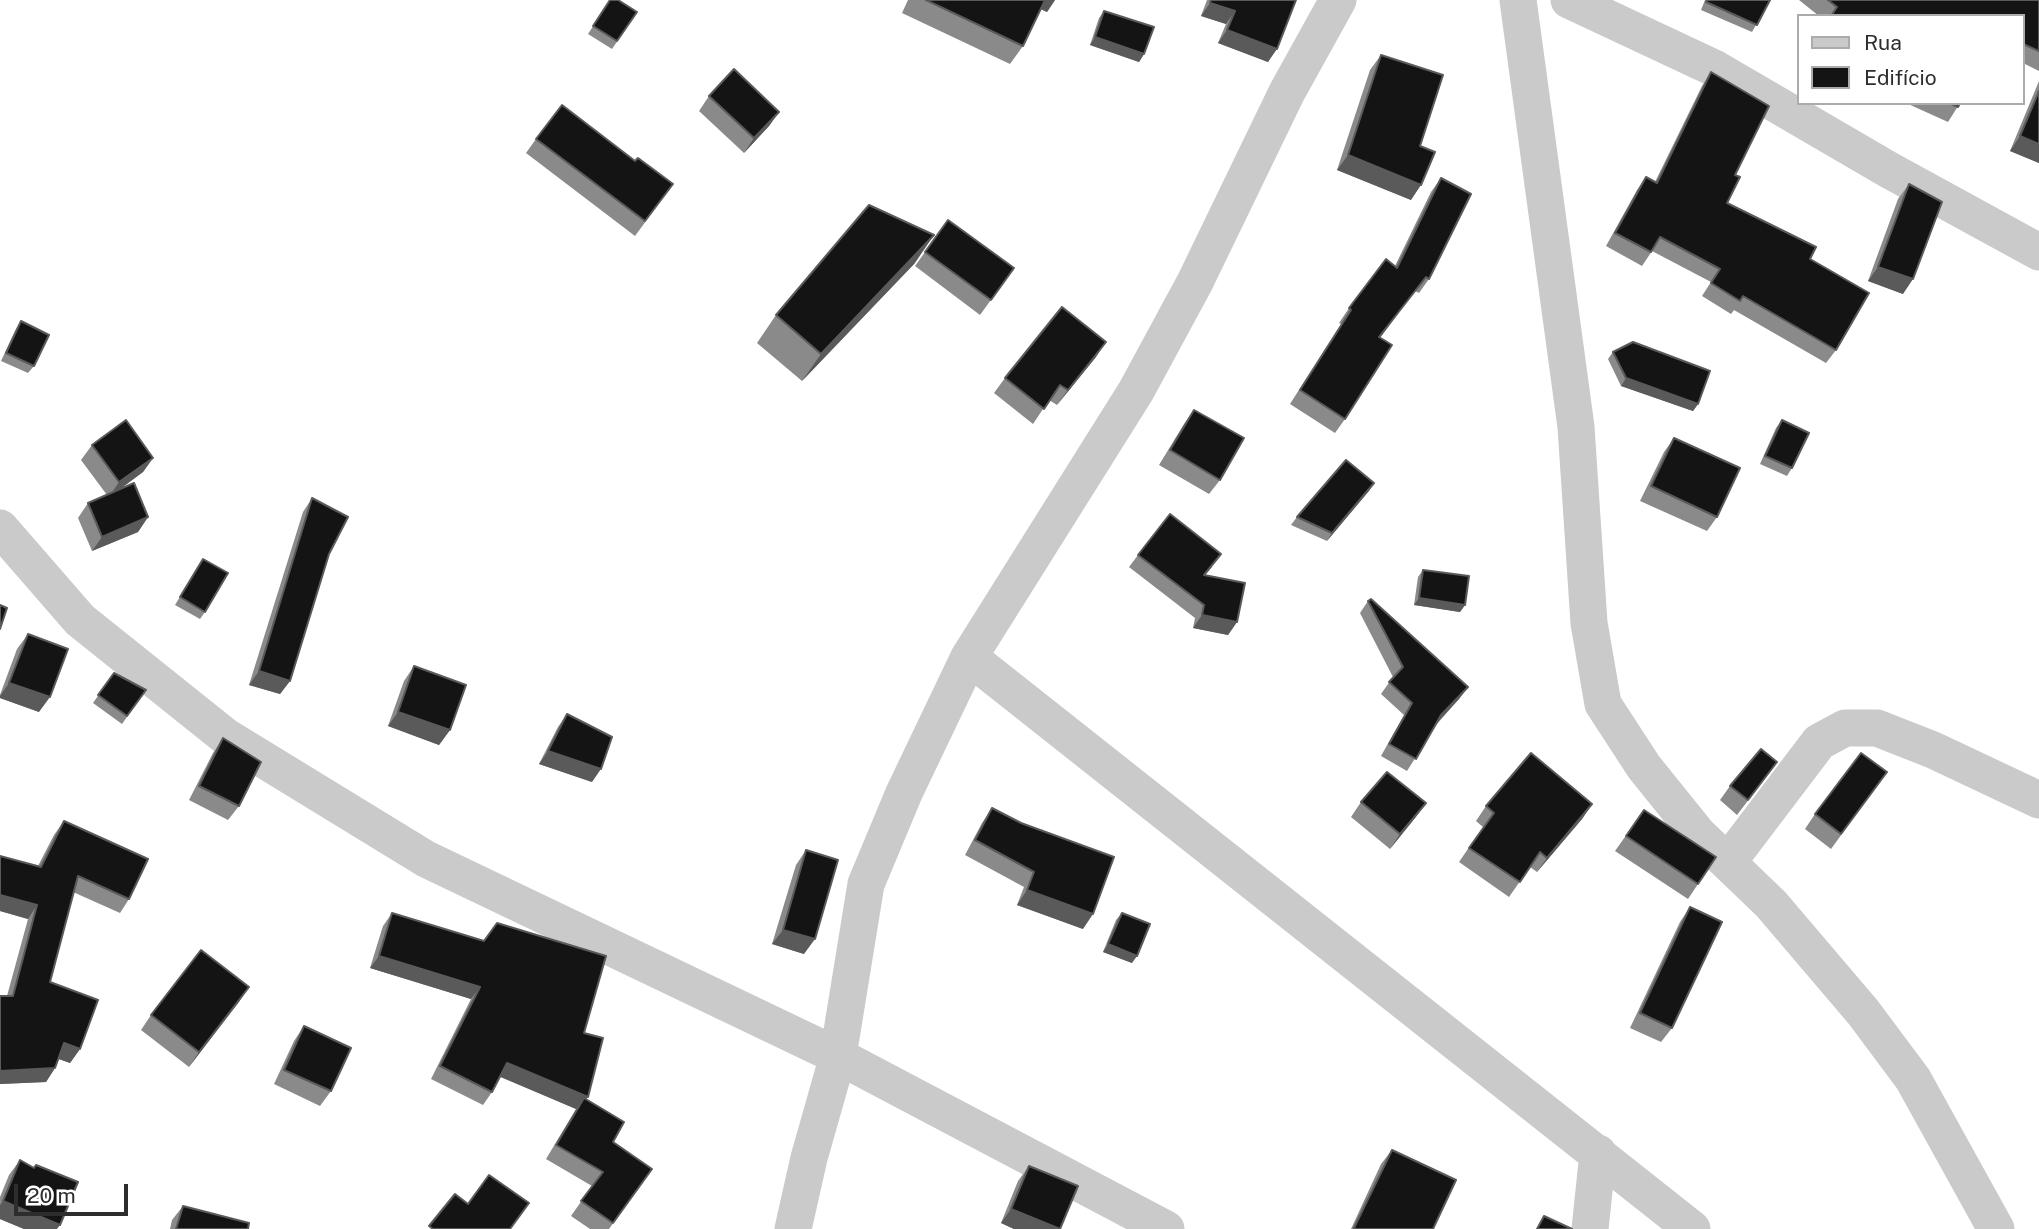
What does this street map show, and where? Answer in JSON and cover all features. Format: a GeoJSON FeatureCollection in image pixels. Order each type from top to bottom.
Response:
{"type":"FeatureCollection","features":[{"type":"Feature","properties":{"kind":"street"},"geometry":{"type":"LineString","coordinates":[[793,1229],[809,1158],[838,1056],[866,884],[904,793],[970,657],[1136,391],[1195,282],[1287,92],[1338,0]]}},
{"type":"Feature","properties":{"kind":"street"},"geometry":{"type":"LineString","coordinates":[[1518,0],[1576,427],[1589,623],[1603,704],[1644,767],[1698,834],[1771,904],[1863,1012],[1913,1079],[1996,1229]]}},
{"type":"Feature","properties":{"kind":"street"},"geometry":{"type":"LineString","coordinates":[[1569,0],[1714,68],[1889,170],[2039,252]]}},
{"type":"Feature","properties":{"kind":"street"},"geometry":{"type":"LineString","coordinates":[[0,527],[79,620],[225,736],[426,859],[838,1056],[1166,1229]]}},
{"type":"Feature","properties":{"kind":"street"},"geometry":{"type":"LineString","coordinates":[[970,657],[1692,1229]]}},
{"type":"Feature","properties":{"kind":"street"},"geometry":{"type":"LineString","coordinates":[[1728,862],[1819,742],[1845,728],[1877,728],[1933,750],[2039,800]]}},
{"type":"Feature","properties":{"kind":"street"},"geometry":{"type":"LineString","coordinates":[[1590,1229],[1598,1153]]}},
{"type":"Feature","properties":{"kind":"building"},"geometry":{"type":"Polygon","coordinates":[[[610,0],[618,0],[637,12],[617,41],[593,26],[610,0]]]}},
{"type":"Feature","properties":{"kind":"building"},"geometry":{"type":"Polygon","coordinates":[[[926,0],[1045,0],[1023,46],[926,0]]]}},
{"type":"Feature","properties":{"kind":"building"},"geometry":{"type":"Polygon","coordinates":[[[1211,0],[1296,0],[1277,49],[1227,30],[1235,11],[1210,3],[1211,0]]]}},
{"type":"Feature","properties":{"kind":"building"},"geometry":{"type":"Polygon","coordinates":[[[1770,0],[1757,25],[1706,2],[1770,0]]]}},
{"type":"Feature","properties":{"kind":"building"},"geometry":{"type":"Polygon","coordinates":[[[1828,0],[2039,0],[2039,51],[2025,45],[2025,14],[1832,14],[1837,7],[1828,0]]]}},
{"type":"Feature","properties":{"kind":"building"},"geometry":{"type":"Polygon","coordinates":[[[1104,11],[1154,27],[1144,54],[1095,37],[1104,11]]]}},
{"type":"Feature","properties":{"kind":"building"},"geometry":{"type":"Polygon","coordinates":[[[1381,55],[1443,75],[1420,146],[1435,152],[1421,185],[1348,155],[1381,55]]]}},
{"type":"Feature","properties":{"kind":"building"},"geometry":{"type":"Polygon","coordinates":[[[734,69],[779,112],[754,138],[709,96],[734,69]]]}},
{"type":"Feature","properties":{"kind":"building"},"geometry":{"type":"Polygon","coordinates":[[[1711,72],[1769,106],[1735,175],[1740,177],[1727,203],[1816,247],[1810,259],[1869,293],[1836,350],[1743,296],[1740,301],[1711,283],[1720,269],[1660,237],[1651,252],[1615,233],[1646,177],[1657,183],[1711,72]]]}},
{"type":"Feature","properties":{"kind":"building"},"geometry":{"type":"Polygon","coordinates":[[[2039,91],[2039,144],[2020,136],[2039,91]]]}},
{"type":"Feature","properties":{"kind":"building"},"geometry":{"type":"Polygon","coordinates":[[[562,105],[635,161],[638,158],[673,184],[645,221],[536,139],[562,105]]]}},
{"type":"Feature","properties":{"kind":"building"},"geometry":{"type":"Polygon","coordinates":[[[1441,178],[1471,194],[1429,279],[1426,277],[1379,337],[1392,345],[1345,419],[1300,390],[1351,310],[1349,308],[1386,259],[1397,268],[1441,178]]]}},
{"type":"Feature","properties":{"kind":"building"},"geometry":{"type":"Polygon","coordinates":[[[1909,184],[1942,202],[1913,279],[1878,267],[1909,184]]]}},
{"type":"Feature","properties":{"kind":"building"},"geometry":{"type":"Polygon","coordinates":[[[869,205],[934,235],[821,354],[776,315],[869,205]]]}},
{"type":"Feature","properties":{"kind":"building"},"geometry":{"type":"Polygon","coordinates":[[[948,220],[1014,268],[991,300],[925,252],[948,220]]]}},
{"type":"Feature","properties":{"kind":"building"},"geometry":{"type":"Polygon","coordinates":[[[1062,307],[1106,342],[1068,390],[1060,385],[1044,409],[1005,378],[1062,307]]]}},
{"type":"Feature","properties":{"kind":"building"},"geometry":{"type":"Polygon","coordinates":[[[21,321],[49,335],[34,366],[6,353],[21,321]]]}},
{"type":"Feature","properties":{"kind":"building"},"geometry":{"type":"Polygon","coordinates":[[[1633,342],[1710,371],[1698,404],[1626,378],[1613,352],[1633,342]]]}},
{"type":"Feature","properties":{"kind":"building"},"geometry":{"type":"Polygon","coordinates":[[[1194,410],[1244,438],[1220,480],[1170,450],[1194,410]]]}},
{"type":"Feature","properties":{"kind":"building"},"geometry":{"type":"Polygon","coordinates":[[[126,420],[153,458],[119,482],[92,445],[126,420]]]}},
{"type":"Feature","properties":{"kind":"building"},"geometry":{"type":"Polygon","coordinates":[[[1782,420],[1809,433],[1792,468],[1765,456],[1782,420]]]}},
{"type":"Feature","properties":{"kind":"building"},"geometry":{"type":"Polygon","coordinates":[[[1674,438],[1740,468],[1717,517],[1651,486],[1674,438]]]}},
{"type":"Feature","properties":{"kind":"building"},"geometry":{"type":"Polygon","coordinates":[[[1346,460],[1374,483],[1332,533],[1297,517],[1346,460]]]}},
{"type":"Feature","properties":{"kind":"building"},"geometry":{"type":"Polygon","coordinates":[[[134,483],[148,517],[102,537],[88,503],[134,483]]]}},
{"type":"Feature","properties":{"kind":"building"},"geometry":{"type":"Polygon","coordinates":[[[312,498],[348,517],[329,554],[290,681],[259,671],[312,498]]]}},
{"type":"Feature","properties":{"kind":"building"},"geometry":{"type":"Polygon","coordinates":[[[1170,514],[1221,554],[1204,575],[1245,583],[1237,622],[1202,615],[1204,605],[1138,555],[1170,514]]]}},
{"type":"Feature","properties":{"kind":"building"},"geometry":{"type":"Polygon","coordinates":[[[203,559],[228,573],[205,612],[180,597],[203,559]]]}},
{"type":"Feature","properties":{"kind":"building"},"geometry":{"type":"Polygon","coordinates":[[[1423,570],[1469,576],[1465,605],[1419,598],[1423,570]]]}},
{"type":"Feature","properties":{"kind":"building"},"geometry":{"type":"Polygon","coordinates":[[[1371,599],[1468,687],[1441,715],[1416,759],[1389,744],[1412,703],[1389,682],[1403,667],[1368,601],[1371,599]]]}},
{"type":"Feature","properties":{"kind":"building"},"geometry":{"type":"Polygon","coordinates":[[[0,605],[7,608],[0,629],[0,605]]]}},
{"type":"Feature","properties":{"kind":"building"},"geometry":{"type":"Polygon","coordinates":[[[28,634],[68,649],[50,697],[9,683],[28,634]]]}},
{"type":"Feature","properties":{"kind":"building"},"geometry":{"type":"Polygon","coordinates":[[[414,666],[466,685],[450,730],[398,712],[414,666]]]}},
{"type":"Feature","properties":{"kind":"building"},"geometry":{"type":"Polygon","coordinates":[[[114,673],[146,690],[127,716],[98,695],[114,673]]]}},
{"type":"Feature","properties":{"kind":"building"},"geometry":{"type":"Polygon","coordinates":[[[567,714],[612,737],[601,769],[548,751],[567,714]]]}},
{"type":"Feature","properties":{"kind":"building"},"geometry":{"type":"Polygon","coordinates":[[[223,738],[261,762],[239,806],[199,786],[223,738]]]}},
{"type":"Feature","properties":{"kind":"building"},"geometry":{"type":"Polygon","coordinates":[[[1761,749],[1777,762],[1748,800],[1730,786],[1761,749]]]}},
{"type":"Feature","properties":{"kind":"building"},"geometry":{"type":"Polygon","coordinates":[[[1531,753],[1592,804],[1547,858],[1540,852],[1520,882],[1469,848],[1494,813],[1486,806],[1531,753]]]}},
{"type":"Feature","properties":{"kind":"building"},"geometry":{"type":"Polygon","coordinates":[[[1861,753],[1887,772],[1841,834],[1815,814],[1861,753]]]}},
{"type":"Feature","properties":{"kind":"building"},"geometry":{"type":"Polygon","coordinates":[[[1387,772],[1426,803],[1400,834],[1361,802],[1387,772]]]}},
{"type":"Feature","properties":{"kind":"building"},"geometry":{"type":"Polygon","coordinates":[[[992,808],[1021,823],[1114,857],[1093,914],[1027,890],[1034,872],[975,840],[992,808]]]}},
{"type":"Feature","properties":{"kind":"building"},"geometry":{"type":"Polygon","coordinates":[[[1644,810],[1716,857],[1698,884],[1626,836],[1644,810]]]}},
{"type":"Feature","properties":{"kind":"building"},"geometry":{"type":"Polygon","coordinates":[[[64,821],[148,859],[129,899],[78,876],[50,982],[98,1000],[80,1049],[64,1043],[55,1068],[0,1071],[0,996],[13,996],[37,905],[0,895],[0,856],[41,867],[64,821]]]}},
{"type":"Feature","properties":{"kind":"building"},"geometry":{"type":"Polygon","coordinates":[[[806,850],[838,860],[815,939],[783,930],[806,850]]]}},
{"type":"Feature","properties":{"kind":"building"},"geometry":{"type":"Polygon","coordinates":[[[1690,907],[1722,922],[1672,1028],[1640,1013],[1690,907]]]}},
{"type":"Feature","properties":{"kind":"building"},"geometry":{"type":"Polygon","coordinates":[[[392,913],[484,941],[497,923],[606,956],[584,1033],[603,1038],[588,1097],[507,1063],[492,1092],[440,1066],[480,987],[379,956],[392,913]]]}},
{"type":"Feature","properties":{"kind":"building"},"geometry":{"type":"Polygon","coordinates":[[[1122,913],[1150,924],[1137,956],[1108,944],[1122,913]]]}},
{"type":"Feature","properties":{"kind":"building"},"geometry":{"type":"Polygon","coordinates":[[[201,950],[249,987],[199,1052],[151,1015],[201,950]]]}},
{"type":"Feature","properties":{"kind":"building"},"geometry":{"type":"Polygon","coordinates":[[[304,1026],[351,1048],[331,1091],[284,1070],[304,1026]]]}},
{"type":"Feature","properties":{"kind":"building"},"geometry":{"type":"Polygon","coordinates":[[[584,1098],[624,1122],[613,1142],[652,1169],[613,1223],[581,1201],[603,1172],[556,1145],[584,1098]]]}},
{"type":"Feature","properties":{"kind":"building"},"geometry":{"type":"Polygon","coordinates":[[[1392,1150],[1456,1180],[1433,1229],[1354,1228],[1392,1150]]]}},
{"type":"Feature","properties":{"kind":"building"},"geometry":{"type":"Polygon","coordinates":[[[20,1160],[34,1168],[36,1165],[78,1182],[60,1225],[3,1201],[20,1160]]]}},
{"type":"Feature","properties":{"kind":"building"},"geometry":{"type":"Polygon","coordinates":[[[1029,1166],[1078,1186],[1060,1229],[1011,1209],[1029,1166]]]}},
{"type":"Feature","properties":{"kind":"building"},"geometry":{"type":"Polygon","coordinates":[[[489,1175],[529,1203],[510,1229],[433,1229],[429,1226],[455,1194],[468,1204],[489,1175]]]}},
{"type":"Feature","properties":{"kind":"building"},"geometry":{"type":"Polygon","coordinates":[[[183,1206],[249,1223],[248,1229],[176,1229],[183,1206]]]}},
{"type":"Feature","properties":{"kind":"building"},"geometry":{"type":"Polygon","coordinates":[[[1544,1216],[1572,1229],[1537,1229],[1544,1216]]]}}]}
